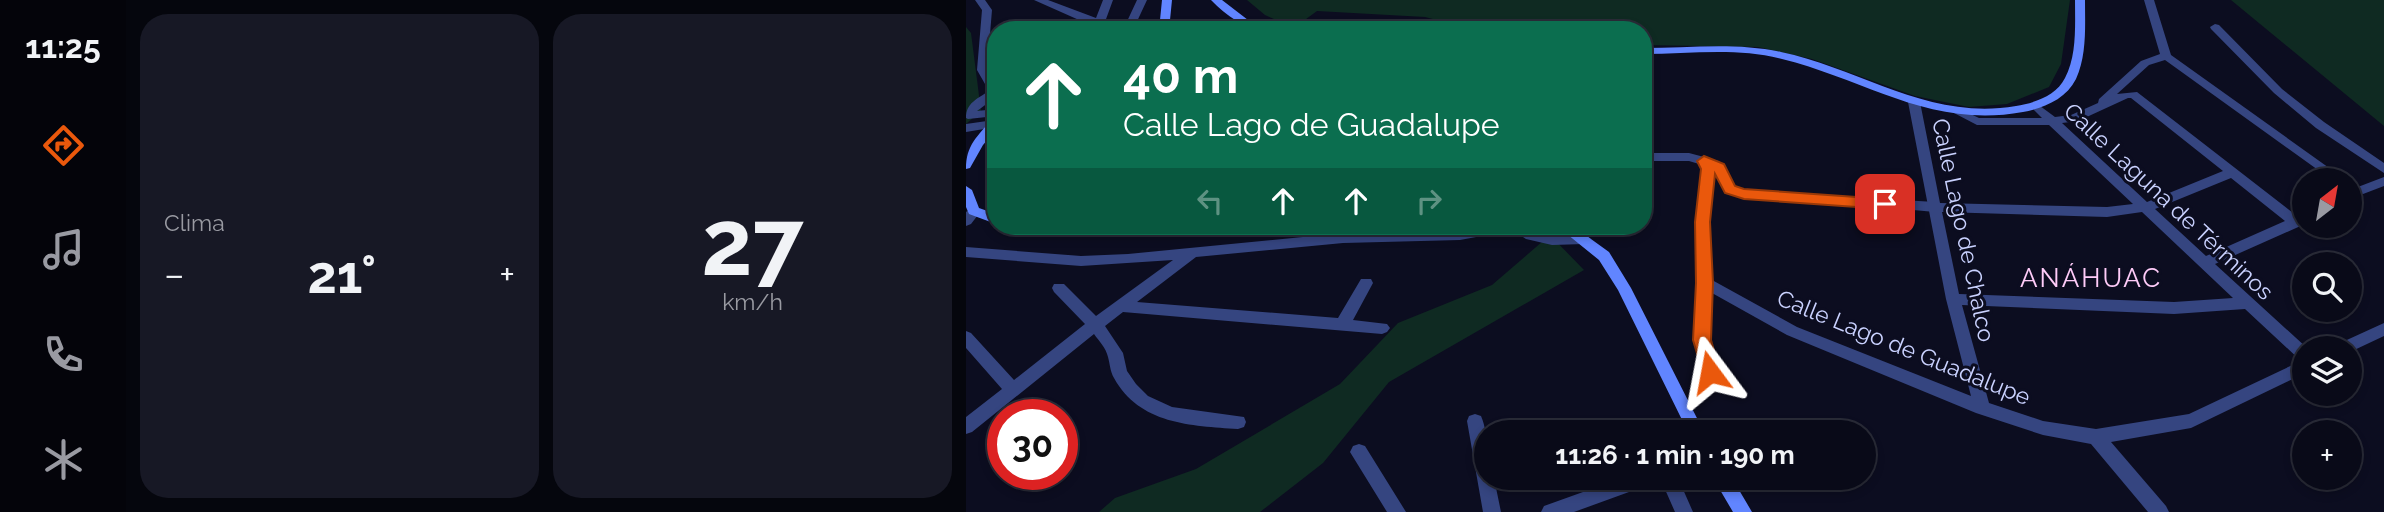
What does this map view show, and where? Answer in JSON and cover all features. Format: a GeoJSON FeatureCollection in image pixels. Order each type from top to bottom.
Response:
{"type":"FeatureCollection","features":[{"type":"Feature","properties":{"kind":"main road"},"geometry":{"type":"LineString","coordinates":[[1165,21],[1167,0]]}},
{"type":"Feature","properties":{"kind":"main road"},"geometry":{"type":"LineString","coordinates":[[1216,0],[1243,21]]}},
{"type":"Feature","properties":{"kind":"main road"},"geometry":{"type":"LineString","coordinates":[[1652,52],[1745,51],[1779,55],[1810,63],[1914,102],[1959,113],[1987,114],[2036,106],[2063,89],[2070,78],[2075,60],[2080,0]]}},
{"type":"Feature","properties":{"kind":"main road"},"geometry":{"type":"LineString","coordinates":[[966,165],[987,130]]}},
{"type":"Feature","properties":{"kind":"main road"},"geometry":{"type":"LineString","coordinates":[[966,190],[970,216]]}},
{"type":"Feature","properties":{"kind":"main road"},"geometry":{"type":"LineString","coordinates":[[1578,235],[1604,256],[1624,288],[1690,420]]}},
{"type":"Feature","properties":{"kind":"main road"},"geometry":{"type":"LineString","coordinates":[[1729,490],[1743,512]]}},
{"type":"Feature","properties":{"kind":"street"},"geometry":{"type":"LineString","coordinates":[[980,0],[987,10],[982,70],[987,80]]}},
{"type":"Feature","properties":{"kind":"street"},"geometry":{"type":"LineString","coordinates":[[1040,0],[1089,21]]}},
{"type":"Feature","properties":{"kind":"street"},"geometry":{"type":"LineString","coordinates":[[1100,21],[1108,0]]}},
{"type":"Feature","properties":{"kind":"street"},"geometry":{"type":"LineString","coordinates":[[1132,21],[1142,0]]}},
{"type":"Feature","properties":{"kind":"street"},"geometry":{"type":"LineString","coordinates":[[2149,0],[2165,55],[2323,168]]}},
{"type":"Feature","properties":{"kind":"street"},"geometry":{"type":"LineString","coordinates":[[2215,27],[2278,91],[2320,125],[2384,169]]}},
{"type":"Feature","properties":{"kind":"street"},"geometry":{"type":"LineString","coordinates":[[2097,107],[2140,67],[2165,55]]}},
{"type":"Feature","properties":{"kind":"street"},"geometry":{"type":"LineString","coordinates":[[1959,113],[1977,121],[2053,121],[2074,118],[2125,94],[2133,94],[2292,214]]}},
{"type":"Feature","properties":{"kind":"street"},"geometry":{"type":"LineString","coordinates":[[987,97],[974,106],[968,115],[987,118]]}},
{"type":"Feature","properties":{"kind":"street","name":"Calle Lago de Chalco"},"geometry":{"type":"LineString","coordinates":[[1914,102],[1953,299],[1982,408]]}},
{"type":"Feature","properties":{"kind":"street","name":"Calle Laguna de Términos"},"geometry":{"type":"LineString","coordinates":[[2036,106],[2292,344]]}},
{"type":"Feature","properties":{"kind":"street"},"geometry":{"type":"LineString","coordinates":[[966,128],[987,121]]}},
{"type":"Feature","properties":{"kind":"street"},"geometry":{"type":"LineString","coordinates":[[1652,157],[1689,157],[1704,161],[1719,168],[1730,189],[1744,194],[1935,207],[2107,212],[2146,207],[2233,172]]}},
{"type":"Feature","properties":{"kind":"street"},"geometry":{"type":"LineString","coordinates":[[1704,161],[1708,169],[1703,222],[1705,283],[1702,340],[1710,372]]}},
{"type":"Feature","properties":{"kind":"street"},"geometry":{"type":"LineString","coordinates":[[2362,189],[2384,181]]}},
{"type":"Feature","properties":{"kind":"street"},"geometry":{"type":"LineString","coordinates":[[2206,262],[2292,224]]}},
{"type":"Feature","properties":{"kind":"street"},"geometry":{"type":"LineString","coordinates":[[966,252],[1081,261],[1343,238],[1431,235]]}},
{"type":"Feature","properties":{"kind":"street"},"geometry":{"type":"LineString","coordinates":[[1529,235],[1552,240],[1584,239]]}},
{"type":"Feature","properties":{"kind":"street"},"geometry":{"type":"LineString","coordinates":[[966,427],[1119,306],[1193,253]]}},
{"type":"Feature","properties":{"kind":"street"},"geometry":{"type":"LineString","coordinates":[[1342,324],[1366,283]]}},
{"type":"Feature","properties":{"kind":"street","name":"Calle Lago de Guadalupe"},"geometry":{"type":"LineString","coordinates":[[1705,283],[1792,331],[1982,408],[2043,428],[2096,437],[2191,421],[2292,372]]}},
{"type":"Feature","properties":{"kind":"street"},"geometry":{"type":"LineString","coordinates":[[1059,288],[1115,353],[1120,374],[1141,399],[1161,413],[1190,419],[1238,422]]}},
{"type":"Feature","properties":{"kind":"street"},"geometry":{"type":"LineString","coordinates":[[1953,299],[2174,308],[2248,303]]}},
{"type":"Feature","properties":{"kind":"street"},"geometry":{"type":"LineString","coordinates":[[1119,306],[1382,328]]}},
{"type":"Feature","properties":{"kind":"street"},"geometry":{"type":"LineString","coordinates":[[2362,339],[2384,329]]}},
{"type":"Feature","properties":{"kind":"street"},"geometry":{"type":"LineString","coordinates":[[966,337],[1012,389]]}},
{"type":"Feature","properties":{"kind":"street"},"geometry":{"type":"LineString","coordinates":[[2096,437],[2160,512]]}},
{"type":"Feature","properties":{"kind":"street"},"geometry":{"type":"LineString","coordinates":[[1359,452],[1397,512]]}},
{"type":"Feature","properties":{"kind":"street"},"geometry":{"type":"LineString","coordinates":[[1488,490],[1492,512]]}},
{"type":"Feature","properties":{"kind":"street"},"geometry":{"type":"LineString","coordinates":[[1550,512],[1611,490]]}},
{"type":"Feature","properties":{"kind":"street"},"geometry":{"type":"LineString","coordinates":[[1674,490],[1684,512]]}},
{"type":"Feature","properties":{"kind":"green space"},"geometry":{"type":"Polygon","coordinates":[[[1247,0],[2070,0],[2061,64],[2049,87],[2007,104],[1969,107],[1915,96],[1812,59],[1758,47],[1652,45],[1652,21],[1441,21],[1425,17],[1317,11],[1303,21],[1278,21],[1265,15],[1247,0]]]}},
{"type":"Feature","properties":{"kind":"green space"},"geometry":{"type":"Polygon","coordinates":[[[2231,0],[2384,0],[2384,126],[2231,0]]]}},
{"type":"Feature","properties":{"kind":"green space"},"geometry":{"type":"Polygon","coordinates":[[[966,27],[971,33],[981,111],[966,124],[966,27]]]}},
{"type":"Feature","properties":{"kind":"green space"},"geometry":{"type":"Polygon","coordinates":[[[1550,235],[1584,270],[1389,382],[1323,463],[1260,512],[1099,512],[1115,498],[1196,469],[1340,384],[1398,323],[1492,285],[1550,235]]]}},
{"type":"Feature","properties":{"kind":"district","name":"ANÁHUAC"},"geometry":{"type":"Point","coordinates":[2091,278]}},
{"type":"Feature","properties":{"kind":"route"},"geometry":{"type":"LineString","coordinates":[[1710,372],[1702,340],[1705,283],[1703,222],[1708,169],[1704,161],[1719,168],[1721,177],[1730,189],[1744,194],[1885,204]]}}]}
